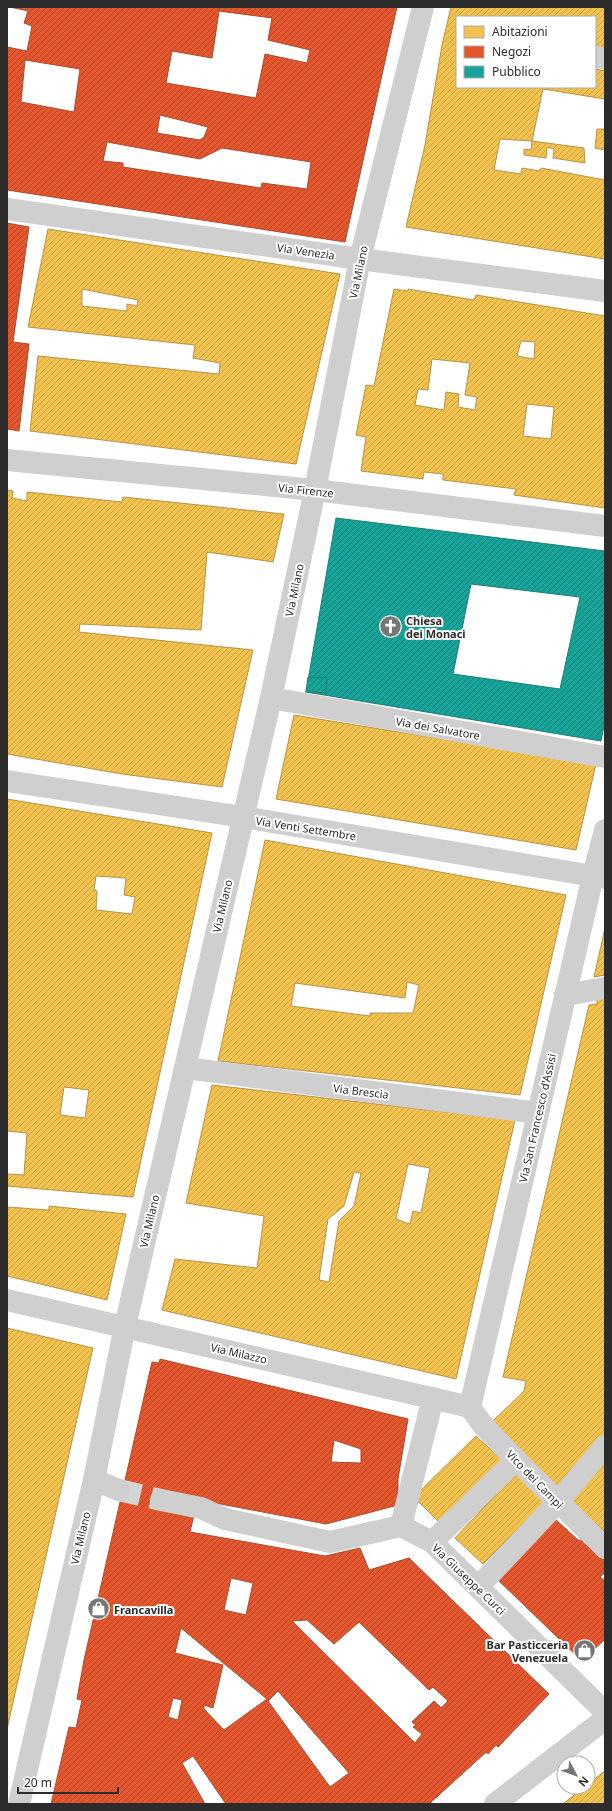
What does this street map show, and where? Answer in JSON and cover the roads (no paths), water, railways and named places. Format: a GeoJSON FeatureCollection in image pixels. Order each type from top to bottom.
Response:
{"type":"FeatureCollection","features":[{"type":"Feature","properties":{"kind":"street","name":"Via Milano"},"geometry":{"type":"LineString","coordinates":[[16,1790],[94,1480],[125,1326],[271,698],[315,490],[360,259],[423,7]]}},
{"type":"Feature","properties":{"kind":"street","name":"Via Venezia"},"geometry":{"type":"LineString","coordinates":[[7,209],[360,259],[605,291]]}},
{"type":"Feature","properties":{"kind":"street","name":"Via Firenze"},"geometry":{"type":"LineString","coordinates":[[7,460],[315,490],[605,526]]}},
{"type":"Feature","properties":{"kind":"street","name":"Via dei Salvatore"},"geometry":{"type":"LineString","coordinates":[[271,698],[605,757]]}},
{"type":"Feature","properties":{"kind":"street","name":"Via Venti Settembre"},"geometry":{"type":"LineString","coordinates":[[7,781],[243,817],[599,877]]}},
{"type":"Feature","properties":{"kind":"street","name":"Via San Francesco d'Assisi"},"geometry":{"type":"LineString","coordinates":[[470,1407],[565,996],[599,877],[605,830]]}},
{"type":"Feature","properties":{"kind":"street"},"geometry":{"type":"LineString","coordinates":[[565,996],[605,988]]}},
{"type":"Feature","properties":{"kind":"street","name":"Via Brescia"},"geometry":{"type":"LineString","coordinates":[[185,1068],[538,1113]]}},
{"type":"Feature","properties":{"kind":"street","name":"Via Milazzo"},"geometry":{"type":"LineString","coordinates":[[7,1300],[125,1326],[470,1407]]}},
{"type":"Feature","properties":{"kind":"street"},"geometry":{"type":"LineString","coordinates":[[161,1500],[201,1508],[225,1519],[330,1542],[401,1526],[433,1398]]}},
{"type":"Feature","properties":{"kind":"street","name":"Vico dei Campi"},"geometry":{"type":"LineString","coordinates":[[470,1407],[482,1424],[516,1460],[605,1548]]}},
{"type":"Feature","properties":{"kind":"street"},"geometry":{"type":"LineString","coordinates":[[478,1587],[557,1502],[605,1446]]}},
{"type":"Feature","properties":{"kind":"street"},"geometry":{"type":"LineString","coordinates":[[432,1542],[516,1460]]}},
{"type":"Feature","properties":{"kind":"street"},"geometry":{"type":"LineString","coordinates":[[94,1480],[119,1490]]}},
{"type":"Feature","properties":{"kind":"street","name":"Via Giuseppe Curci"},"geometry":{"type":"LineString","coordinates":[[401,1526],[432,1542],[605,1712]]}},
{"type":"Feature","properties":{"kind":"street"},"geometry":{"type":"LineString","coordinates":[[496,1804],[605,1719]]}},
{"type":"Feature","properties":{"kind":"tunnel"},"geometry":{"type":"LineString","coordinates":[[119,1490],[161,1500]]}},
{"type":"Feature","properties":{"kind":"place","name":"Chiesa dei Monaci"},"geometry":{"type":"Point","coordinates":[390,626]}},
{"type":"Feature","properties":{"kind":"place","name":"Francavilla"},"geometry":{"type":"Point","coordinates":[99,1609]}},
{"type":"Feature","properties":{"kind":"place","name":"Bar Pasticceria Venezuela"},"geometry":{"type":"Point","coordinates":[584,1650]}}]}
